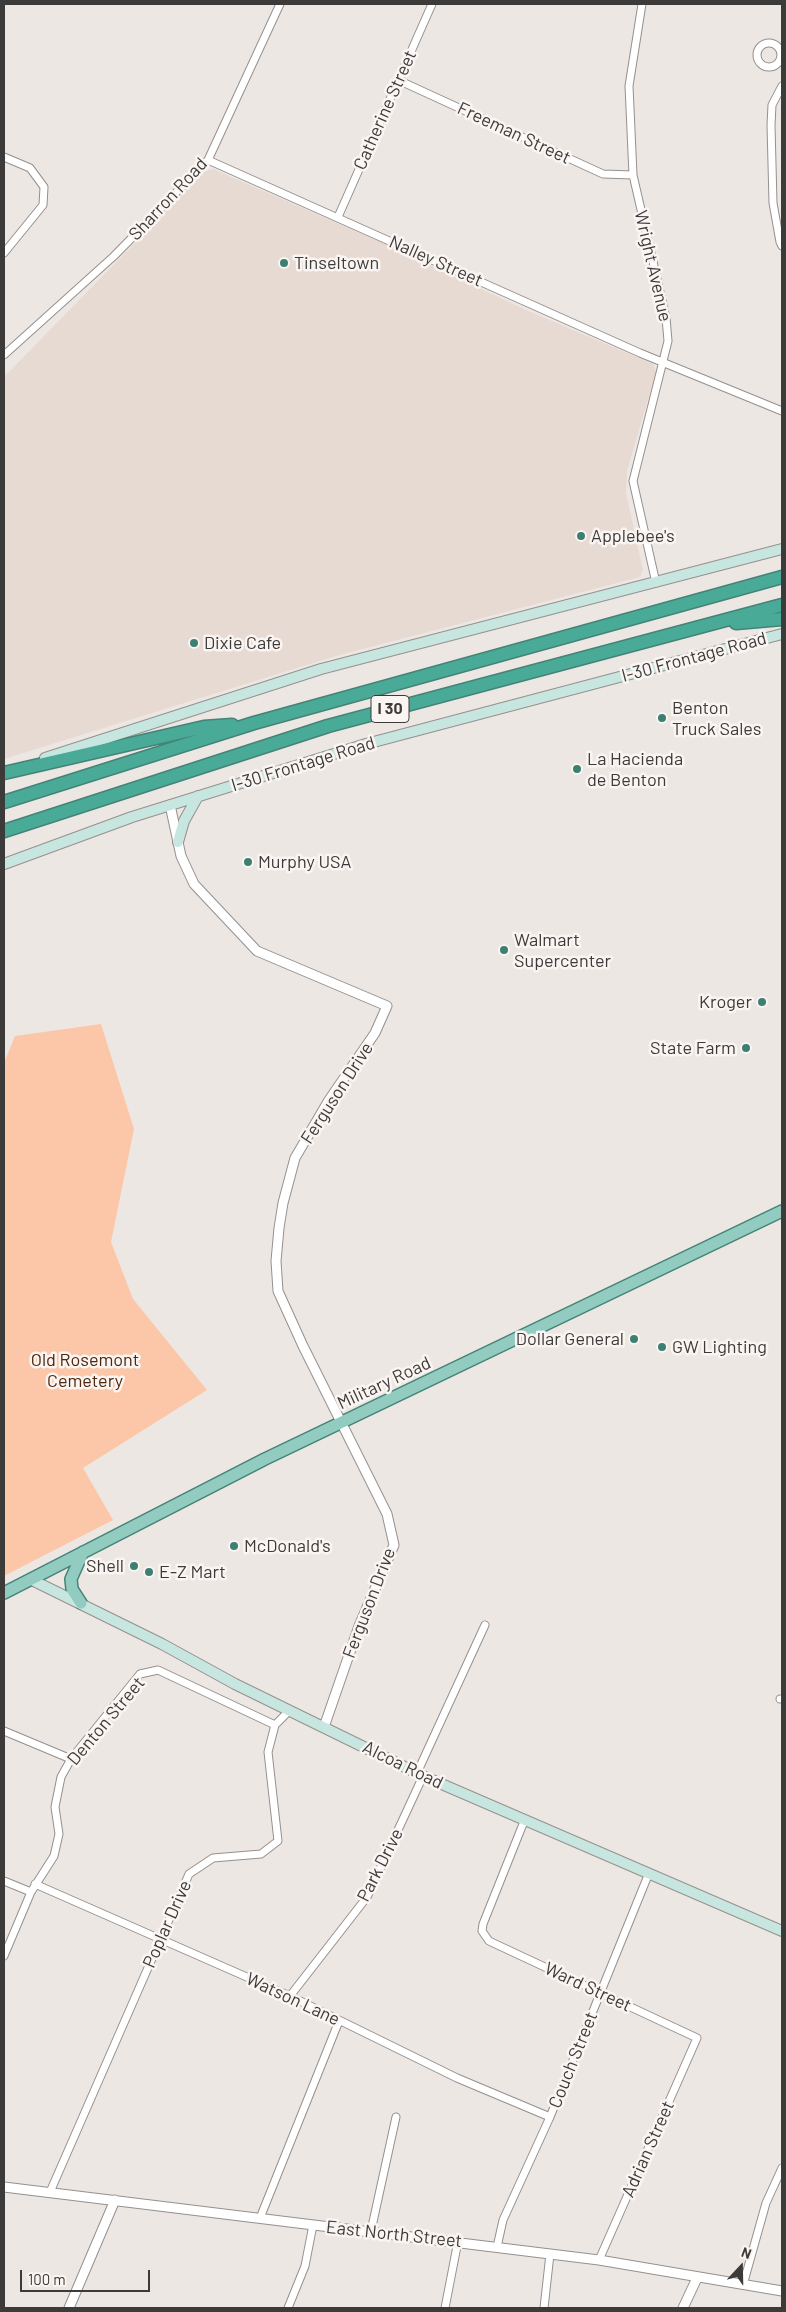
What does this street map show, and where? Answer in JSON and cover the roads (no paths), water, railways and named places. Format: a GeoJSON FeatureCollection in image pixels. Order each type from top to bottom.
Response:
{"type":"FeatureCollection","features":[{"type":"Feature","properties":{"kind":"highway","name":"I 30"},"geometry":{"type":"LineString","coordinates":[[4,802],[254,723],[782,577]]}},
{"type":"Feature","properties":{"kind":"highway","name":"I 30"},"geometry":{"type":"LineString","coordinates":[[4,831],[328,726],[782,605]]}},
{"type":"Feature","properties":{"kind":"highway"},"geometry":{"type":"LineString","coordinates":[[698,627],[782,619]]}},
{"type":"Feature","properties":{"kind":"highway"},"geometry":{"type":"LineString","coordinates":[[4,772],[204,727],[254,723]]}},
{"type":"Feature","properties":{"kind":"main road"},"geometry":{"type":"LineString","coordinates":[[4,772],[313,672],[782,549]]}},
{"type":"Feature","properties":{"kind":"main road","name":"I-30 Frontage Road"},"geometry":{"type":"LineString","coordinates":[[4,864],[170,805],[366,744],[782,634]]}},
{"type":"Feature","properties":{"kind":"main road"},"geometry":{"type":"LineString","coordinates":[[178,842],[189,808],[198,796]]}},
{"type":"Feature","properties":{"kind":"main road","name":"Military Road"},"geometry":{"type":"LineString","coordinates":[[4,1593],[340,1422],[782,1212]]}},
{"type":"Feature","properties":{"kind":"main road"},"geometry":{"type":"LineString","coordinates":[[81,1603],[72,1589],[71,1579],[83,1552]]}},
{"type":"Feature","properties":{"kind":"main road","name":"Alcoa Road"},"geometry":{"type":"LineString","coordinates":[[32,1580],[81,1603],[235,1684],[420,1775],[782,1931]]}},
{"type":"Feature","properties":{"kind":"street","name":"Sharron Road"},"geometry":{"type":"LineString","coordinates":[[4,355],[114,256],[208,160],[280,4]]}},
{"type":"Feature","properties":{"kind":"street","name":"Catherine Street"},"geometry":{"type":"LineString","coordinates":[[338,217],[432,4]]}},
{"type":"Feature","properties":{"kind":"street","name":"Wright Avenue"},"geometry":{"type":"LineString","coordinates":[[642,4],[629,86],[633,175],[666,318],[668,341],[633,481],[656,583]]}},
{"type":"Feature","properties":{"kind":"street"},"geometry":{"type":"LineString","coordinates":[[777,64],[782,70]]}},
{"type":"Feature","properties":{"kind":"street","name":"Freeman Street"},"geometry":{"type":"LineString","coordinates":[[398,80],[603,174],[633,175]]}},
{"type":"Feature","properties":{"kind":"street"},"geometry":{"type":"LineString","coordinates":[[782,86],[772,105],[771,125],[773,202],[782,246]]}},
{"type":"Feature","properties":{"kind":"street"},"geometry":{"type":"LineString","coordinates":[[4,157],[30,168],[44,187],[44,205],[26,229],[4,253]]}},
{"type":"Feature","properties":{"kind":"street","name":"Nalley Street"},"geometry":{"type":"LineString","coordinates":[[208,160],[640,353],[782,410]]}},
{"type":"Feature","properties":{"kind":"street","name":"Ferguson Drive"},"geometry":{"type":"LineString","coordinates":[[170,805],[181,856],[194,884],[257,951],[387,1006],[375,1033],[329,1100],[296,1158],[283,1203],[276,1261],[278,1291],[340,1422],[387,1514],[394,1545],[359,1626],[324,1727]]}},
{"type":"Feature","properties":{"kind":"street","name":"Park Drive"},"geometry":{"type":"LineString","coordinates":[[290,1996],[367,1897],[485,1625]]}},
{"type":"Feature","properties":{"kind":"street","name":"Denton Street"},"geometry":{"type":"LineString","coordinates":[[4,1956],[35,1884],[54,1856],[59,1834],[55,1808],[61,1777],[71,1759],[140,1674],[158,1670],[275,1725]]}},
{"type":"Feature","properties":{"kind":"street"},"geometry":{"type":"LineString","coordinates":[[275,1725],[290,1710]]}},
{"type":"Feature","properties":{"kind":"street","name":"Poplar Drive"},"geometry":{"type":"LineString","coordinates":[[50,2192],[189,1874],[213,1858],[261,1854],[278,1841],[268,1752],[275,1725]]}},
{"type":"Feature","properties":{"kind":"street"},"geometry":{"type":"LineString","coordinates":[[4,1731],[71,1759]]}},
{"type":"Feature","properties":{"kind":"street","name":"Ward Street"},"geometry":{"type":"LineString","coordinates":[[525,1820],[483,1924],[482,1931],[489,1941],[697,2038]]}},
{"type":"Feature","properties":{"kind":"street","name":"Couch Street"},"geometry":{"type":"LineString","coordinates":[[497,2247],[504,2220],[550,2117],[649,1873]]}},
{"type":"Feature","properties":{"kind":"street"},"geometry":{"type":"LineString","coordinates":[[4,1881],[31,1892]]}},
{"type":"Feature","properties":{"kind":"street","name":"Watson Lane"},"geometry":{"type":"LineString","coordinates":[[35,1884],[290,1996],[457,2078],[550,2117]]}},
{"type":"Feature","properties":{"kind":"street"},"geometry":{"type":"LineString","coordinates":[[260,2218],[340,2021]]}},
{"type":"Feature","properties":{"kind":"street","name":"Adrian Street"},"geometry":{"type":"LineString","coordinates":[[599,2260],[697,2038]]}},
{"type":"Feature","properties":{"kind":"street"},"geometry":{"type":"LineString","coordinates":[[372,2231],[396,2117]]}},
{"type":"Feature","properties":{"kind":"street"},"geometry":{"type":"LineString","coordinates":[[743,2285],[766,2203],[782,2168]]}},
{"type":"Feature","properties":{"kind":"street","name":"East North Street"},"geometry":{"type":"LineString","coordinates":[[4,2187],[458,2241],[599,2260],[782,2291]]}},
{"type":"Feature","properties":{"kind":"street"},"geometry":{"type":"LineString","coordinates":[[69,2308],[115,2200]]}},
{"type":"Feature","properties":{"kind":"street"},"geometry":{"type":"LineString","coordinates":[[288,2308],[305,2266],[313,2225]]}},
{"type":"Feature","properties":{"kind":"street"},"geometry":{"type":"LineString","coordinates":[[445,2308],[458,2241]]}},
{"type":"Feature","properties":{"kind":"street"},"geometry":{"type":"LineString","coordinates":[[544,2308],[550,2254]]}},
{"type":"Feature","properties":{"kind":"street"},"geometry":{"type":"LineString","coordinates":[[683,2308],[697,2278]]}},
{"type":"Feature","properties":{"kind":"place","name":"Tinseltown"},"geometry":{"type":"Point","coordinates":[284,263]}},
{"type":"Feature","properties":{"kind":"place","name":"Applebee's"},"geometry":{"type":"Point","coordinates":[581,536]}},
{"type":"Feature","properties":{"kind":"place","name":"Dixie Cafe"},"geometry":{"type":"Point","coordinates":[194,643]}},
{"type":"Feature","properties":{"kind":"place","name":"Benton Truck Sales"},"geometry":{"type":"Point","coordinates":[662,718]}},
{"type":"Feature","properties":{"kind":"place","name":"La Hacienda de Benton"},"geometry":{"type":"Point","coordinates":[577,769]}},
{"type":"Feature","properties":{"kind":"place","name":"Murphy USA"},"geometry":{"type":"Point","coordinates":[248,862]}},
{"type":"Feature","properties":{"kind":"place","name":"Walmart Supercenter"},"geometry":{"type":"Point","coordinates":[504,950]}},
{"type":"Feature","properties":{"kind":"place","name":"Kroger"},"geometry":{"type":"Point","coordinates":[762,1002]}},
{"type":"Feature","properties":{"kind":"place","name":"State Farm"},"geometry":{"type":"Point","coordinates":[746,1048]}},
{"type":"Feature","properties":{"kind":"place","name":"Dollar General"},"geometry":{"type":"Point","coordinates":[634,1339]}},
{"type":"Feature","properties":{"kind":"place","name":"GW Lighting"},"geometry":{"type":"Point","coordinates":[662,1347]}},
{"type":"Feature","properties":{"kind":"place","name":"McDonald's"},"geometry":{"type":"Point","coordinates":[234,1546]}},
{"type":"Feature","properties":{"kind":"place","name":"Shell"},"geometry":{"type":"Point","coordinates":[134,1566]}},
{"type":"Feature","properties":{"kind":"place","name":"E-Z Mart"},"geometry":{"type":"Point","coordinates":[149,1572]}},
{"type":"Feature","properties":{"kind":"park label","name":"Old Rosemont Cemetery"},"geometry":{"type":"Point","coordinates":[85,1370]}}]}
